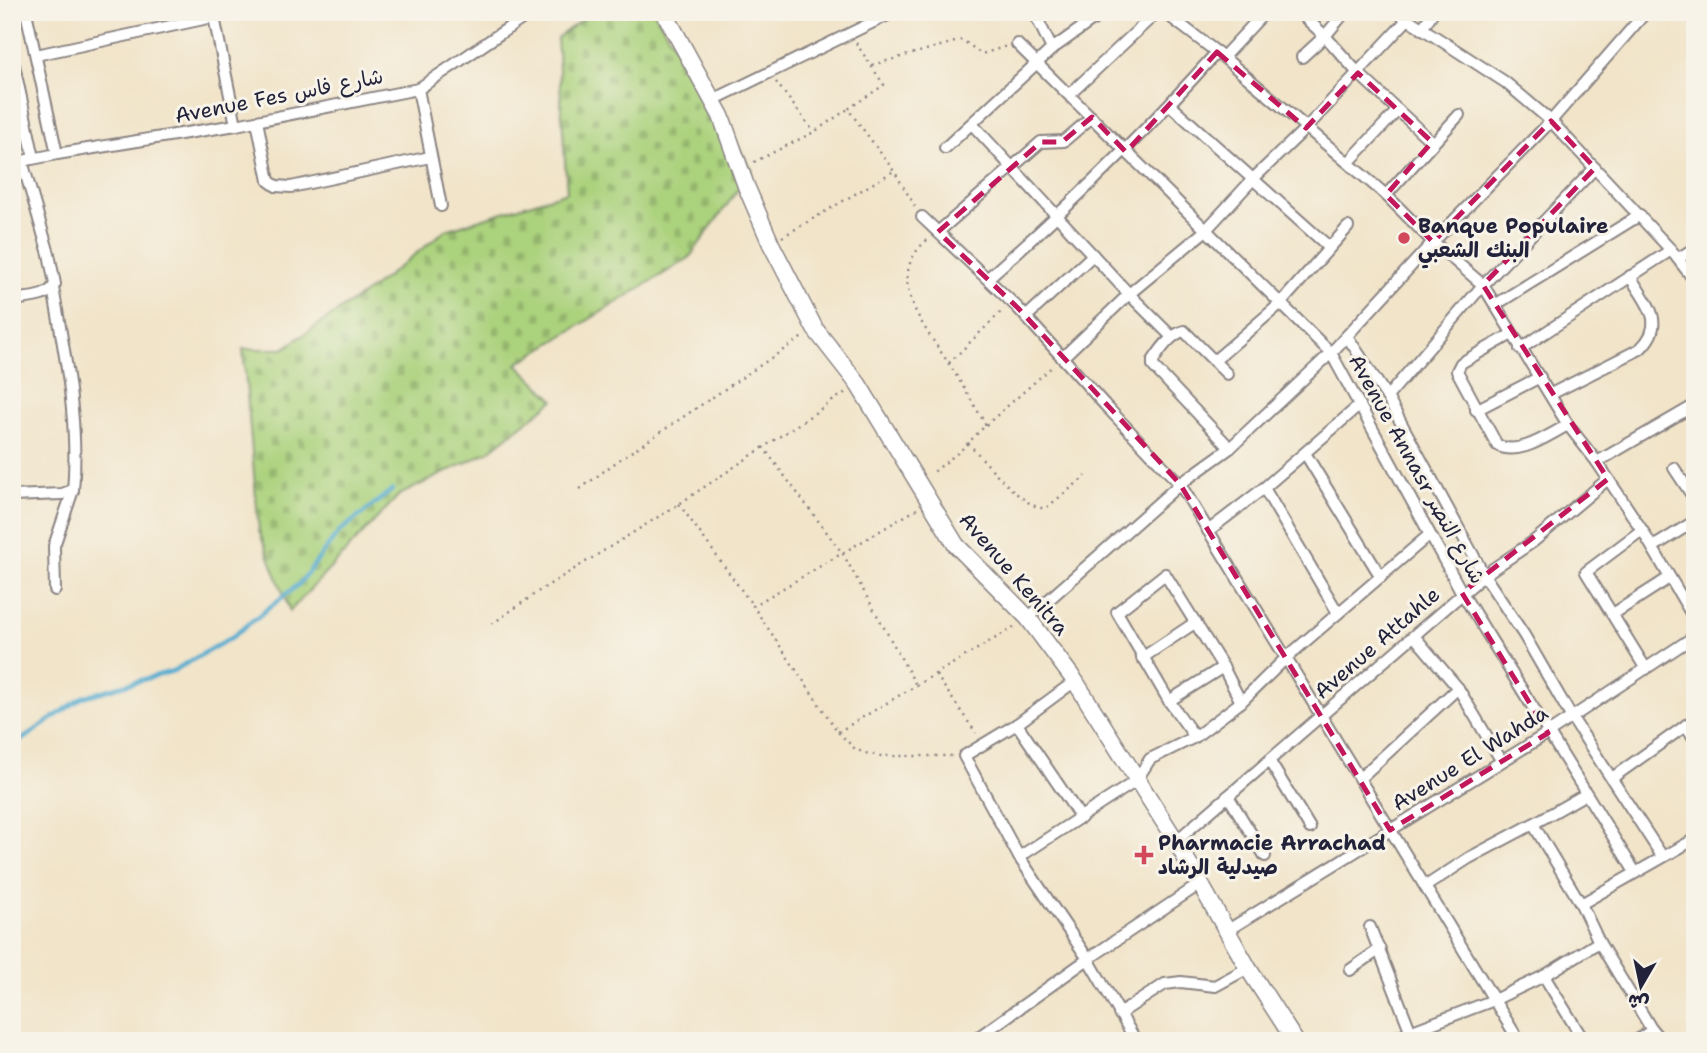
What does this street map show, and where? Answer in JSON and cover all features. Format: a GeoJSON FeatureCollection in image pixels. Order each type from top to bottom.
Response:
{"type":"FeatureCollection","features":[{"type":"Feature","properties":{"kind":"street"},"geometry":{"type":"LineString","coordinates":[[26,12],[57,154]]}},
{"type":"Feature","properties":{"kind":"street","name":"Avenue Kenitra"},"geometry":{"type":"LineString","coordinates":[[664,12],[721,116],[771,244],[815,329],[858,384],[956,545],[1028,618],[1075,681],[1176,841],[1248,968],[1295,1041]]}},
{"type":"Feature","properties":{"kind":"street"},"geometry":{"type":"LineString","coordinates":[[1034,12],[1052,49]]}},
{"type":"Feature","properties":{"kind":"street"},"geometry":{"type":"LineString","coordinates":[[1070,94],[1157,12]]}},
{"type":"Feature","properties":{"kind":"street"},"geometry":{"type":"LineString","coordinates":[[1164,12],[1220,55],[1386,195],[1433,242],[1483,285],[1568,425],[1597,462],[1653,547],[1695,620]]}},
{"type":"Feature","properties":{"kind":"street"},"geometry":{"type":"LineString","coordinates":[[988,278],[1126,152],[1265,12]]}},
{"type":"Feature","properties":{"kind":"street"},"geometry":{"type":"LineString","coordinates":[[1298,12],[1433,142]]}},
{"type":"Feature","properties":{"kind":"street"},"geometry":{"type":"LineString","coordinates":[[1302,57],[1325,36],[1345,12]]}},
{"type":"Feature","properties":{"kind":"street"},"geometry":{"type":"LineString","coordinates":[[1397,12],[1505,82],[1551,121],[1640,215],[1695,281]]}},
{"type":"Feature","properties":{"kind":"street"},"geometry":{"type":"LineString","coordinates":[[1422,29],[1433,12]]}},
{"type":"Feature","properties":{"kind":"street"},"geometry":{"type":"LineString","coordinates":[[1028,618],[1180,484],[1230,448],[1331,353],[1433,242],[1551,121],[1646,12]]}},
{"type":"Feature","properties":{"kind":"street","name":"Avenue Fes شارع فاس"},"geometry":{"type":"LineString","coordinates":[[17,162],[236,125],[418,89],[531,13]]}},
{"type":"Feature","properties":{"kind":"street"},"geometry":{"type":"LineString","coordinates":[[713,100],[893,13]]}},
{"type":"Feature","properties":{"kind":"street"},"geometry":{"type":"LineString","coordinates":[[36,55],[213,14],[236,125]]}},
{"type":"Feature","properties":{"kind":"street"},"geometry":{"type":"LineString","coordinates":[[945,148],[1052,49],[1099,14]]}},
{"type":"Feature","properties":{"kind":"street"},"geometry":{"type":"LineString","coordinates":[[1062,358],[1129,294],[1205,231],[1407,20]]}},
{"type":"Feature","properties":{"kind":"street","name":"Avenue Annasr شارع النصر"},"geometry":{"type":"LineString","coordinates":[[1017,44],[1331,353],[1462,593],[1635,872]]}},
{"type":"Feature","properties":{"kind":"street"},"geometry":{"type":"LineString","coordinates":[[12,56],[34,158]]}},
{"type":"Feature","properties":{"kind":"street"},"geometry":{"type":"LineString","coordinates":[[418,89],[441,206]]}},
{"type":"Feature","properties":{"kind":"street"},"geometry":{"type":"LineString","coordinates":[[1170,105],[1254,177],[1329,247]]}},
{"type":"Feature","properties":{"kind":"street"},"geometry":{"type":"LineString","coordinates":[[1348,163],[1398,110]]}},
{"type":"Feature","properties":{"kind":"street"},"geometry":{"type":"LineString","coordinates":[[1386,195],[1459,114]]}},
{"type":"Feature","properties":{"kind":"street"},"geometry":{"type":"LineString","coordinates":[[938,232],[1041,142],[1064,141],[1092,117]]}},
{"type":"Feature","properties":{"kind":"street"},"geometry":{"type":"LineString","coordinates":[[257,121],[269,181],[276,186],[291,187],[430,156]]}},
{"type":"Feature","properties":{"kind":"street"},"geometry":{"type":"LineString","coordinates":[[972,124],[1172,337]]}},
{"type":"Feature","properties":{"kind":"street"},"geometry":{"type":"LineString","coordinates":[[17,162],[49,254],[67,365],[75,469],[73,490],[54,546],[55,590]]}},
{"type":"Feature","properties":{"kind":"street"},"geometry":{"type":"LineString","coordinates":[[1387,397],[1483,285],[1595,168]]}},
{"type":"Feature","properties":{"kind":"street"},"geometry":{"type":"LineString","coordinates":[[1495,305],[1640,215]]}},
{"type":"Feature","properties":{"kind":"street"},"geometry":{"type":"LineString","coordinates":[[922,217],[1012,302],[1180,484],[1519,1041]]}},
{"type":"Feature","properties":{"kind":"street"},"geometry":{"type":"LineString","coordinates":[[1214,361],[1280,303],[1348,227]]}},
{"type":"Feature","properties":{"kind":"street"},"geometry":{"type":"LineString","coordinates":[[1520,349],[1630,276],[1675,254],[1695,248]]}},
{"type":"Feature","properties":{"kind":"street"},"geometry":{"type":"LineString","coordinates":[[1026,317],[1093,255]]}},
{"type":"Feature","properties":{"kind":"street"},"geometry":{"type":"LineString","coordinates":[[1551,394],[1640,349],[1650,340],[1655,329],[1654,318],[1630,276]]}},
{"type":"Feature","properties":{"kind":"street"},"geometry":{"type":"LineString","coordinates":[[12,300],[44,295],[53,288]]}},
{"type":"Feature","properties":{"kind":"street"},"geometry":{"type":"LineString","coordinates":[[1227,374],[1186,332],[1180,331],[1155,357],[1153,366],[1230,448]]}},
{"type":"Feature","properties":{"kind":"street"},"geometry":{"type":"LineString","coordinates":[[1512,334],[1461,363],[1457,368],[1457,375],[1497,445],[1518,449],[1568,425]]}},
{"type":"Feature","properties":{"kind":"street","name":"Avenue Annasr شارع النصر"},"geometry":{"type":"LineString","coordinates":[[1347,336],[1387,397],[1484,575],[1524,635],[1572,718],[1662,856]]}},
{"type":"Feature","properties":{"kind":"street"},"geometry":{"type":"LineString","coordinates":[[1476,410],[1540,377]]}},
{"type":"Feature","properties":{"kind":"street"},"geometry":{"type":"LineString","coordinates":[[1208,531],[1264,488],[1360,405]]}},
{"type":"Feature","properties":{"kind":"street"},"geometry":{"type":"LineString","coordinates":[[1597,462],[1695,405]]}},
{"type":"Feature","properties":{"kind":"street"},"geometry":{"type":"LineString","coordinates":[[1305,453],[1381,577]]}},
{"type":"Feature","properties":{"kind":"street"},"geometry":{"type":"LineString","coordinates":[[1674,468],[1695,500]]}},
{"type":"Feature","properties":{"kind":"street","name":"Avenue Attahle"},"geometry":{"type":"LineString","coordinates":[[1176,841],[1415,637],[1462,593],[1534,541],[1608,479]]}},
{"type":"Feature","properties":{"kind":"street"},"geometry":{"type":"LineString","coordinates":[[1264,488],[1338,613]]}},
{"type":"Feature","properties":{"kind":"street"},"geometry":{"type":"LineString","coordinates":[[12,496],[62,494],[73,490]]}},
{"type":"Feature","properties":{"kind":"street"},"geometry":{"type":"LineString","coordinates":[[1653,547],[1695,521]]}},
{"type":"Feature","properties":{"kind":"street"},"geometry":{"type":"LineString","coordinates":[[1642,530],[1586,572],[1646,668]]}},
{"type":"Feature","properties":{"kind":"street"},"geometry":{"type":"LineString","coordinates":[[1019,857],[1136,781],[1150,759],[1195,737],[1241,702],[1286,658],[1429,535]]}},
{"type":"Feature","properties":{"kind":"street"},"geometry":{"type":"LineString","coordinates":[[1195,737],[1142,658],[1117,612],[1165,573],[1223,667],[1241,702]]}},
{"type":"Feature","properties":{"kind":"street"},"geometry":{"type":"LineString","coordinates":[[1613,614],[1669,578]]}},
{"type":"Feature","properties":{"kind":"street"},"geometry":{"type":"LineString","coordinates":[[1142,658],[1196,622]]}},
{"type":"Feature","properties":{"kind":"street","name":"Avenue El Wahda"},"geometry":{"type":"LineString","coordinates":[[1228,930],[1572,718],[1695,636]]}},
{"type":"Feature","properties":{"kind":"street"},"geometry":{"type":"LineString","coordinates":[[1415,637],[1458,688],[1501,760]]}},
{"type":"Feature","properties":{"kind":"street"},"geometry":{"type":"LineString","coordinates":[[1169,701],[1223,667]]}},
{"type":"Feature","properties":{"kind":"street"},"geometry":{"type":"LineString","coordinates":[[1075,681],[1017,724],[964,756],[1019,857],[1088,959],[1136,1041]]}},
{"type":"Feature","properties":{"kind":"street"},"geometry":{"type":"LineString","coordinates":[[1360,778],[1458,688]]}},
{"type":"Feature","properties":{"kind":"street"},"geometry":{"type":"LineString","coordinates":[[1612,778],[1690,722],[1695,740]]}},
{"type":"Feature","properties":{"kind":"street"},"geometry":{"type":"LineString","coordinates":[[1017,724],[1082,818]]}},
{"type":"Feature","properties":{"kind":"street"},"geometry":{"type":"LineString","coordinates":[[1270,762],[1310,828]]}},
{"type":"Feature","properties":{"kind":"street"},"geometry":{"type":"LineString","coordinates":[[1426,886],[1469,858],[1586,794]]}},
{"type":"Feature","properties":{"kind":"street"},"geometry":{"type":"LineString","coordinates":[[1228,796],[1265,856]]}},
{"type":"Feature","properties":{"kind":"street"},"geometry":{"type":"LineString","coordinates":[[1533,824],[1581,904],[1599,942],[1652,1030],[1662,1041]]}},
{"type":"Feature","properties":{"kind":"street"},"geometry":{"type":"LineString","coordinates":[[1581,904],[1695,839]]}},
{"type":"Feature","properties":{"kind":"street"},"geometry":{"type":"LineString","coordinates":[[978,1039],[1088,959],[1200,884]]}},
{"type":"Feature","properties":{"kind":"street"},"geometry":{"type":"LineString","coordinates":[[1370,927],[1410,1030]]}},
{"type":"Feature","properties":{"kind":"street"},"geometry":{"type":"LineString","coordinates":[[1386,1041],[1494,1000],[1544,976],[1599,942]]}},
{"type":"Feature","properties":{"kind":"street"},"geometry":{"type":"LineString","coordinates":[[1350,970],[1380,949]]}},
{"type":"Feature","properties":{"kind":"street"},"geometry":{"type":"LineString","coordinates":[[1119,1014],[1165,984],[1181,982],[1215,986],[1248,968]]}},
{"type":"Feature","properties":{"kind":"street"},"geometry":{"type":"LineString","coordinates":[[1544,976],[1584,1041]]}},
{"type":"Feature","properties":{"kind":"street"},"geometry":{"type":"LineString","coordinates":[[1636,1041],[1652,1030]]}},
{"type":"Feature","properties":{"kind":"street"},"geometry":{"type":"LineString","coordinates":[[1689,1041],[1695,1037]]}},
{"type":"Feature","properties":{"kind":"path"},"geometry":{"type":"LineString","coordinates":[[740,169],[814,132],[884,85],[850,34]]}},
{"type":"Feature","properties":{"kind":"path"},"geometry":{"type":"LineString","coordinates":[[872,65],[962,40],[982,54],[1017,44]]}},
{"type":"Feature","properties":{"kind":"path"},"geometry":{"type":"LineString","coordinates":[[769,72],[814,132]]}},
{"type":"Feature","properties":{"kind":"path"},"geometry":{"type":"LineString","coordinates":[[848,109],[894,171],[922,217]]}},
{"type":"Feature","properties":{"kind":"path"},"geometry":{"type":"LineString","coordinates":[[771,244],[894,171]]}},
{"type":"Feature","properties":{"kind":"path"},"geometry":{"type":"LineString","coordinates":[[938,232],[912,256],[907,267],[913,303],[925,332],[948,363],[986,425]]}},
{"type":"Feature","properties":{"kind":"path"},"geometry":{"type":"LineString","coordinates":[[948,363],[1012,302]]}},
{"type":"Feature","properties":{"kind":"path"},"geometry":{"type":"LineString","coordinates":[[580,489],[815,329]]}},
{"type":"Feature","properties":{"kind":"path"},"geometry":{"type":"LineString","coordinates":[[917,484],[968,443],[1062,358]]}},
{"type":"Feature","properties":{"kind":"path"},"geometry":{"type":"LineString","coordinates":[[492,624],[539,591],[679,504],[858,384]]}},
{"type":"Feature","properties":{"kind":"path"},"geometry":{"type":"LineString","coordinates":[[968,443],[1022,499],[1039,509],[1046,508],[1086,476]]}},
{"type":"Feature","properties":{"kind":"path"},"geometry":{"type":"LineString","coordinates":[[764,447],[842,554],[916,685]]}},
{"type":"Feature","properties":{"kind":"path"},"geometry":{"type":"LineString","coordinates":[[753,607],[928,502]]}},
{"type":"Feature","properties":{"kind":"path"},"geometry":{"type":"LineString","coordinates":[[679,504],[838,732],[855,749],[881,756],[964,756]]}},
{"type":"Feature","properties":{"kind":"path"},"geometry":{"type":"LineString","coordinates":[[838,732],[1028,618]]}},
{"type":"Feature","properties":{"kind":"path"},"geometry":{"type":"LineString","coordinates":[[936,675],[984,745]]}},
{"type":"Feature","properties":{"kind":"highlighted area"},"geometry":{"type":"Polygon","coordinates":[[[1217,52],[1306,128],[1358,73],[1432,142],[1386,195],[1433,242],[1551,121],[1595,168],[1483,285],[1608,479],[1462,593],[1548,733],[1390,830],[1180,484],[1018,308],[938,232],[1041,142],[1062,142],[1092,117],[1126,152],[1217,52]]]}},
{"type":"Feature","properties":{"kind":"green space"},"geometry":{"type":"Polygon","coordinates":[[[592,12],[654,12],[752,170],[689,258],[517,364],[554,400],[488,452],[399,495],[290,611],[259,531],[243,349],[283,349],[375,286],[446,230],[567,192],[557,38],[592,12]]]}},
{"type":"Feature","properties":{"kind":"waterway"},"geometry":{"type":"LineString","coordinates":[[12,741],[23,739],[83,697],[173,671],[232,637],[299,584],[339,532],[392,490]]}},
{"type":"Feature","properties":{"kind":"place","name":"Banque Populaire البنك الشعبي"},"geometry":{"type":"Point","coordinates":[1404,238]}},
{"type":"Feature","properties":{"kind":"place","name":"Pharmacie Arrachad صيدلية الرشاد"},"geometry":{"type":"Point","coordinates":[1144,855]}}]}
